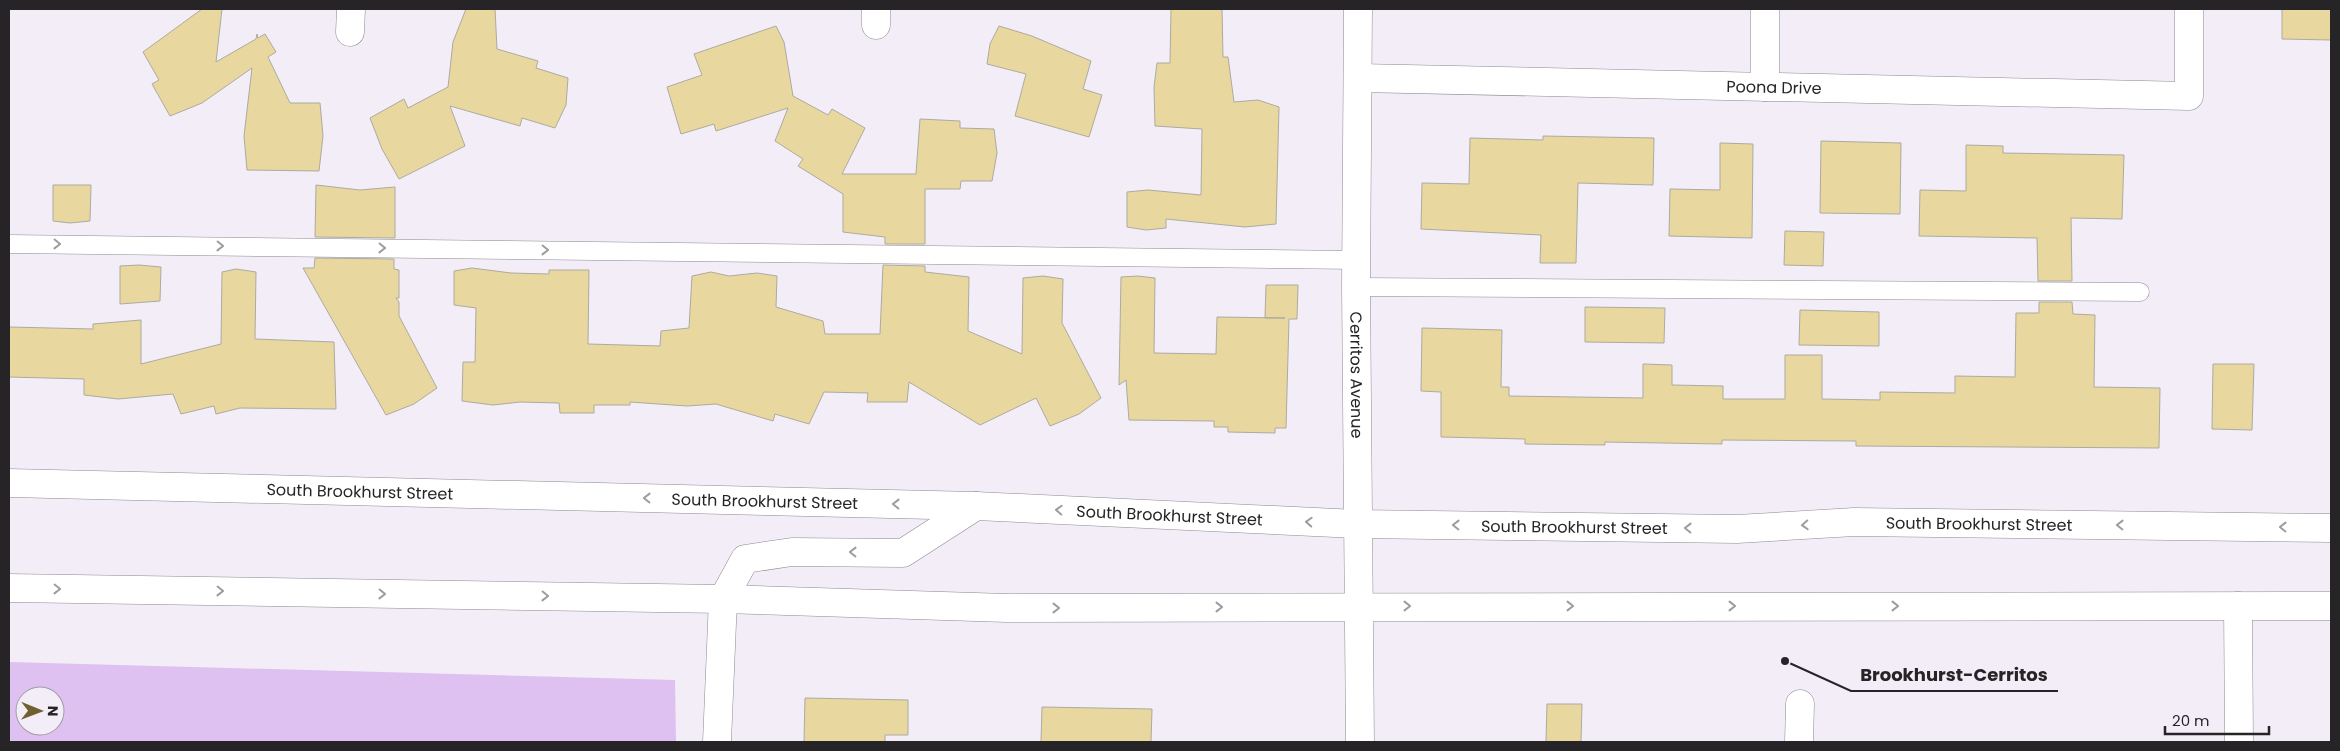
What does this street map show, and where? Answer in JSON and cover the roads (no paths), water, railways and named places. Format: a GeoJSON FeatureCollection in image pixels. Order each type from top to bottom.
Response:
{"type":"FeatureCollection","features":[{"type":"Feature","properties":{"kind":"main road","name":"Cerritos Avenue"},"geometry":{"type":"LineString","coordinates":[[1358,9],[1359,78],[1356,274],[1360,742]]}},
{"type":"Feature","properties":{"kind":"main road"},"geometry":{"type":"LineString","coordinates":[[1765,9],[1765,87]]}},
{"type":"Feature","properties":{"kind":"main road","name":"Poona Drive"},"geometry":{"type":"LineString","coordinates":[[1359,78],[2189,96],[2189,9]]}},
{"type":"Feature","properties":{"kind":"main road","name":"South Brookhurst Street"},"geometry":{"type":"LineString","coordinates":[[9,483],[976,506],[1357,524],[1737,529],[1854,522],[2331,528]]}},
{"type":"Feature","properties":{"kind":"main road"},"geometry":{"type":"LineString","coordinates":[[717,742],[724,599],[745,559],[792,552],[903,553],[976,506]]}},
{"type":"Feature","properties":{"kind":"main road"},"geometry":{"type":"LineString","coordinates":[[9,588],[724,599],[1007,608],[2331,606]]}},
{"type":"Feature","properties":{"kind":"main road"},"geometry":{"type":"LineString","coordinates":[[2238,606],[2239,742]]}},
{"type":"Feature","properties":{"kind":"main road"},"geometry":{"type":"LineString","coordinates":[[1799,742],[1800,704]]}},
{"type":"Feature","properties":{"kind":"lane"},"geometry":{"type":"LineString","coordinates":[[9,244],[2140,292]]}},
{"type":"Feature","properties":{"kind":"place","name":"Brookhurst-Cerritos"},"geometry":{"type":"Point","coordinates":[1785,661]}}]}
